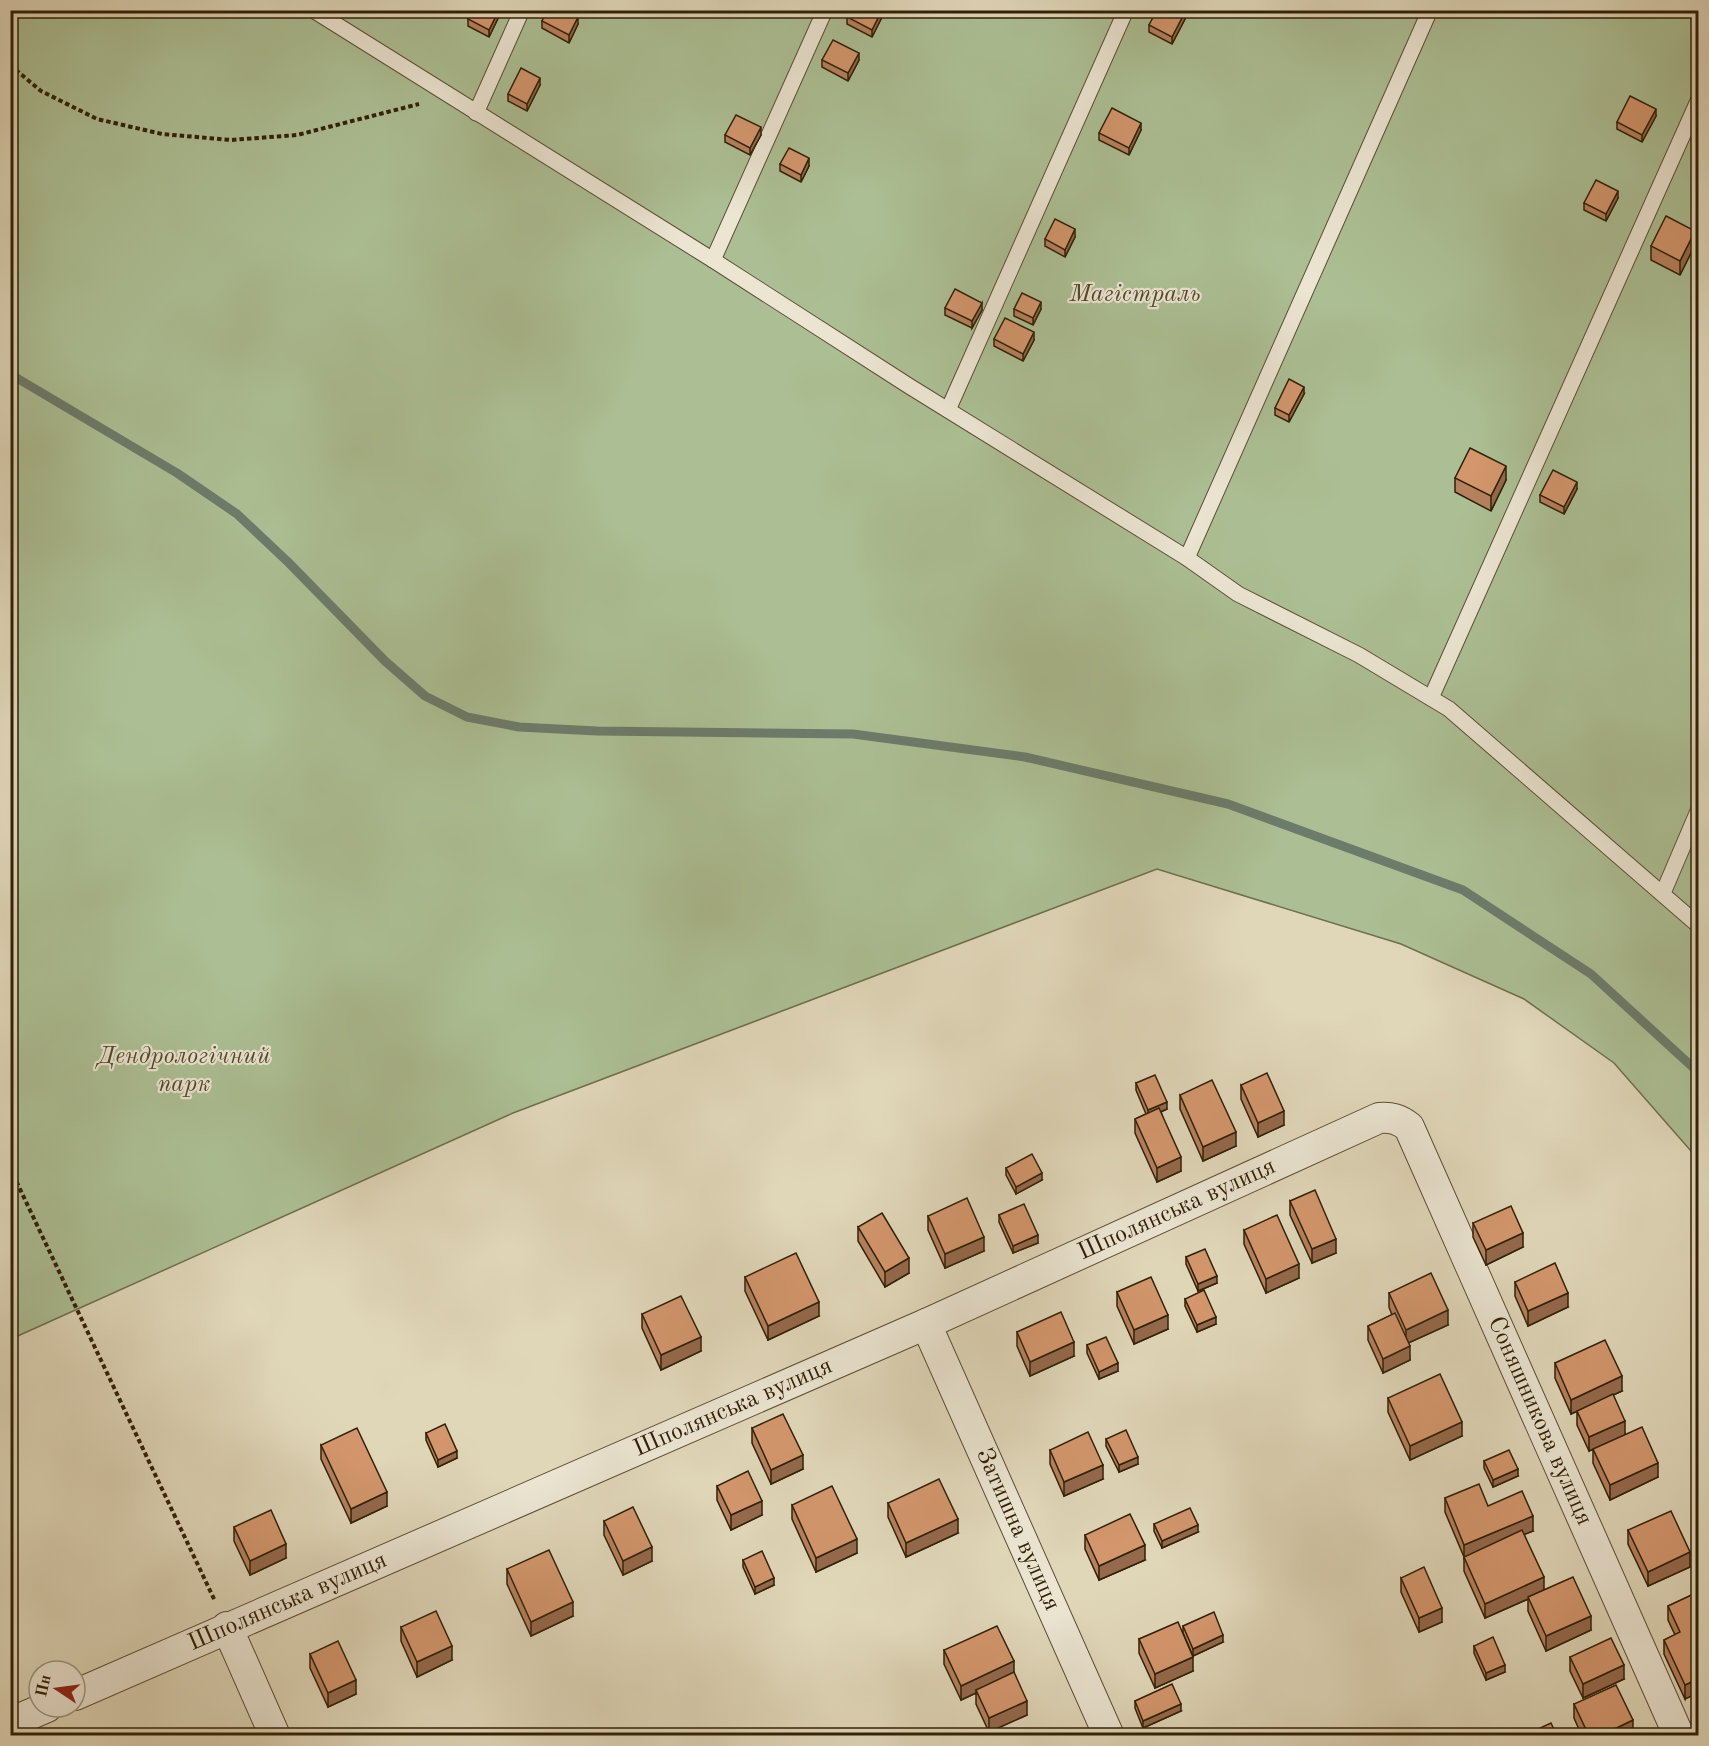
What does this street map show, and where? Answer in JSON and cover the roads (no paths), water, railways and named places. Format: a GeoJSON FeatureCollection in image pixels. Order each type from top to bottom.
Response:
{"type":"FeatureCollection","features":[{"type":"Feature","properties":{"kind":"street","name":"Шполянська вулиця"},"geometry":{"type":"LineString","coordinates":[[87,1690],[926,1324],[1379,1118],[1389,1117]]}},
{"type":"Feature","properties":{"kind":"street","name":"Соняшникова вулиця"},"geometry":{"type":"LineString","coordinates":[[1389,1117],[1409,1127],[1679,1736]]}},
{"type":"Feature","properties":{"kind":"street","name":"Затишна вулиця"},"geometry":{"type":"LineString","coordinates":[[926,1324],[1109,1736]]}},
{"type":"Feature","properties":{"kind":"street"},"geometry":{"type":"LineString","coordinates":[[227,1627],[275,1736]]}},
{"type":"Feature","properties":{"kind":"street"},"geometry":{"type":"LineString","coordinates":[[10,1723],[27,1716]]}},
{"type":"Feature","properties":{"kind":"lane"},"geometry":{"type":"LineString","coordinates":[[313,10],[1187,558],[1238,594],[1359,655],[1449,709],[1698,925]]}},
{"type":"Feature","properties":{"kind":"lane"},"geometry":{"type":"LineString","coordinates":[[476,113],[522,10]]}},
{"type":"Feature","properties":{"kind":"lane"},"geometry":{"type":"LineString","coordinates":[[713,260],[825,10]]}},
{"type":"Feature","properties":{"kind":"lane"},"geometry":{"type":"LineString","coordinates":[[948,410],[1126,10]]}},
{"type":"Feature","properties":{"kind":"lane"},"geometry":{"type":"LineString","coordinates":[[1187,558],[1431,10]]}},
{"type":"Feature","properties":{"kind":"lane"},"geometry":{"type":"LineString","coordinates":[[1431,698],[1698,100]]}},
{"type":"Feature","properties":{"kind":"lane"},"geometry":{"type":"LineString","coordinates":[[1663,893],[1698,812]]}},
{"type":"Feature","properties":{"kind":"waterway"},"geometry":{"type":"LineString","coordinates":[[10,374],[177,473],[237,514],[288,562],[385,661],[425,696],[467,717],[519,727],[597,731],[853,734],[1025,757],[1228,804],[1463,890],[1591,974],[1698,1072]]}},
{"type":"Feature","properties":{"kind":"park label","name":"Магістраль"},"geometry":{"type":"Point","coordinates":[1135,295]}},
{"type":"Feature","properties":{"kind":"park label","name":"Дендрологічний парк"},"geometry":{"type":"Point","coordinates":[184,1071]}}]}
